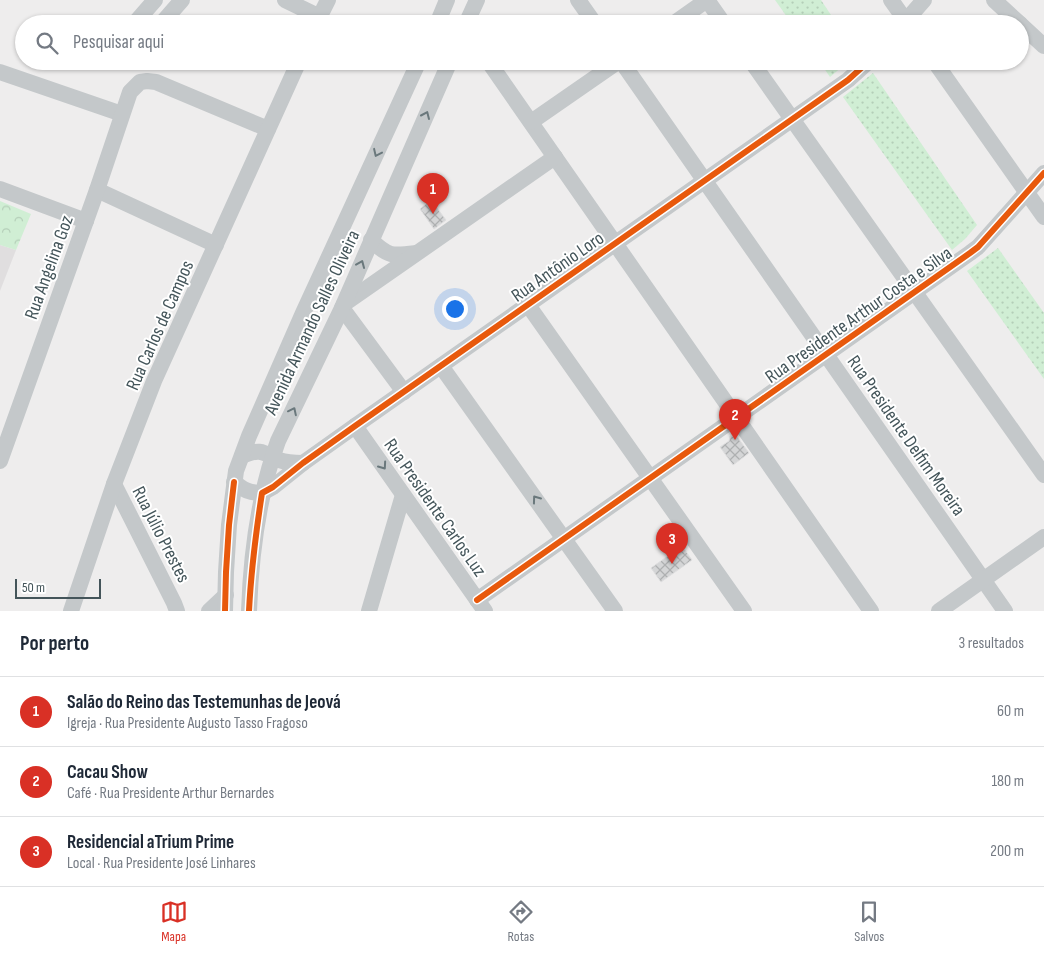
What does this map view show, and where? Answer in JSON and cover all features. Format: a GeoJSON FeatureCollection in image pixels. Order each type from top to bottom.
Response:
{"type":"FeatureCollection","features":[{"type":"Feature","properties":{"kind":"street"},"geometry":{"type":"LineString","coordinates":[[142,15],[155,0]]}},
{"type":"Feature","properties":{"kind":"street"},"geometry":{"type":"LineString","coordinates":[[169,15],[182,0]]}},
{"type":"Feature","properties":{"kind":"street"},"geometry":{"type":"LineString","coordinates":[[285,0],[310,15]]}},
{"type":"Feature","properties":{"kind":"street"},"geometry":{"type":"LineString","coordinates":[[320,15],[328,0]]}},
{"type":"Feature","properties":{"kind":"street"},"geometry":{"type":"LineString","coordinates":[[440,15],[448,0]]}},
{"type":"Feature","properties":{"kind":"street"},"geometry":{"type":"LineString","coordinates":[[470,15],[477,0]]}},
{"type":"Feature","properties":{"kind":"street"},"geometry":{"type":"LineString","coordinates":[[578,0],[589,15]]}},
{"type":"Feature","properties":{"kind":"street"},"geometry":{"type":"LineString","coordinates":[[686,15],[707,0],[718,15]]}},
{"type":"Feature","properties":{"kind":"street"},"geometry":{"type":"LineString","coordinates":[[891,0],[900,15]]}},
{"type":"Feature","properties":{"kind":"street"},"geometry":{"type":"LineString","coordinates":[[912,15],[924,0]]}},
{"type":"Feature","properties":{"kind":"street"},"geometry":{"type":"LineString","coordinates":[[994,0],[1010,15]]}},
{"type":"Feature","properties":{"kind":"street"},"geometry":{"type":"LineString","coordinates":[[1029,32],[1044,46]]}},
{"type":"Feature","properties":{"kind":"street","name":"Rua Carlos de Campos"},"geometry":{"type":"LineString","coordinates":[[71,611],[114,484],[154,381],[295,70]]}},
{"type":"Feature","properties":{"kind":"street","name":"Avenida Armando Salles Oliveira"},"geometry":{"type":"LineString","coordinates":[[225,603],[229,525],[236,471],[249,436],[303,313],[415,70]]}},
{"type":"Feature","properties":{"kind":"street","name":"Avenida Armando Salles Oliveira"},"geometry":{"type":"LineString","coordinates":[[249,611],[255,535],[262,493],[278,442],[343,306],[446,70]]}},
{"type":"Feature","properties":{"kind":"street"},"geometry":{"type":"LineString","coordinates":[[494,70],[871,611]]}},
{"type":"Feature","properties":{"kind":"street"},"geometry":{"type":"LineString","coordinates":[[530,122],[607,70]]}},
{"type":"Feature","properties":{"kind":"street","name":"Rua Presidente Delfim Moreira"},"geometry":{"type":"LineString","coordinates":[[626,70],[1005,611]]}},
{"type":"Feature","properties":{"kind":"street"},"geometry":{"type":"LineString","coordinates":[[757,70],[1044,475]]}},
{"type":"Feature","properties":{"kind":"street","name":"Rua Antônio Loro"},"geometry":{"type":"LineString","coordinates":[[262,493],[848,80],[859,70]]}},
{"type":"Feature","properties":{"kind":"street"},"geometry":{"type":"LineString","coordinates":[[940,70],[1044,217]]}},
{"type":"Feature","properties":{"kind":"street"},"geometry":{"type":"LineString","coordinates":[[0,72],[122,114]]}},
{"type":"Feature","properties":{"kind":"street","name":"Rua Angelina Goz"},"geometry":{"type":"LineString","coordinates":[[0,462],[130,92],[140,82],[147,80],[156,82],[268,129]]}},
{"type":"Feature","properties":{"kind":"street"},"geometry":{"type":"LineString","coordinates":[[404,392],[343,306],[555,157]]}},
{"type":"Feature","properties":{"kind":"street","name":"Rua Presidente Arthur Costa e Silva"},"geometry":{"type":"LineString","coordinates":[[479,607],[564,538],[978,247],[1044,173]]}},
{"type":"Feature","properties":{"kind":"street"},"geometry":{"type":"LineString","coordinates":[[0,190],[86,221]]}},
{"type":"Feature","properties":{"kind":"street"},"geometry":{"type":"LineString","coordinates":[[97,190],[216,245]]}},
{"type":"Feature","properties":{"kind":"street"},"geometry":{"type":"LineString","coordinates":[[371,240],[382,251],[389,254],[404,255],[416,253]]}},
{"type":"Feature","properties":{"kind":"street"},"geometry":{"type":"LineString","coordinates":[[528,305],[744,611]]}},
{"type":"Feature","properties":{"kind":"street"},"geometry":{"type":"LineString","coordinates":[[441,366],[614,611]]}},
{"type":"Feature","properties":{"kind":"street","name":"Rua Presidente Carlos Luz"},"geometry":{"type":"LineString","coordinates":[[355,426],[479,607]]}},
{"type":"Feature","properties":{"kind":"street"},"geometry":{"type":"LineString","coordinates":[[242,456],[249,452],[257,451],[264,452],[286,462],[303,463]]}},
{"type":"Feature","properties":{"kind":"street"},"geometry":{"type":"LineString","coordinates":[[234,482],[242,490],[262,493]]}},
{"type":"Feature","properties":{"kind":"street","name":"Rua Júlio Prestes"},"geometry":{"type":"LineString","coordinates":[[114,484],[179,608]]}},
{"type":"Feature","properties":{"kind":"street"},"geometry":{"type":"LineString","coordinates":[[369,611],[403,495]]}},
{"type":"Feature","properties":{"kind":"street"},"geometry":{"type":"LineString","coordinates":[[939,611],[1044,538]]}},
{"type":"Feature","properties":{"kind":"street"},"geometry":{"type":"LineString","coordinates":[[209,611],[225,603]]}},
{"type":"Feature","properties":{"kind":"shaded area"},"geometry":{"type":"Polygon","coordinates":[[[0,245],[16,250],[0,291],[0,245]]]}},
{"type":"Feature","properties":{"kind":"green space"},"geometry":{"type":"Polygon","coordinates":[[[775,0],[821,0],[831,15],[786,15],[775,0]]]}},
{"type":"Feature","properties":{"kind":"green space"},"geometry":{"type":"Polygon","coordinates":[[[825,70],[838,70],[830,77],[825,70]]]}},
{"type":"Feature","properties":{"kind":"green space"},"geometry":{"type":"Polygon","coordinates":[[[873,73],[977,225],[952,250],[843,97],[873,73]]]}},
{"type":"Feature","properties":{"kind":"green space"},"geometry":{"type":"Polygon","coordinates":[[[0,201],[31,214],[16,250],[0,245],[0,201]]]}},
{"type":"Feature","properties":{"kind":"green space"},"geometry":{"type":"Polygon","coordinates":[[[998,248],[1044,313],[1044,379],[967,271],[998,248]]]}},
{"type":"Feature","properties":{"kind":"building"},"geometry":{"type":"Polygon","coordinates":[[[431,200],[446,220],[434,229],[420,209],[431,200]]]}},
{"type":"Feature","properties":{"kind":"building"},"geometry":{"type":"Polygon","coordinates":[[[730,436],[738,438],[749,453],[733,465],[720,447],[729,441],[730,436]]]}},
{"type":"Feature","properties":{"kind":"building"},"geometry":{"type":"Polygon","coordinates":[[[682,546],[692,560],[661,582],[651,568],[682,546]]]}},
{"type":"Feature","properties":{"kind":"cycle path"},"geometry":{"type":"LineString","coordinates":[[249,611],[262,493],[848,80],[859,70]]}},
{"type":"Feature","properties":{"kind":"cycle path"},"geometry":{"type":"LineString","coordinates":[[477,600],[978,247],[1044,173]]}},
{"type":"Feature","properties":{"kind":"cycle path"},"geometry":{"type":"LineString","coordinates":[[225,611],[229,525],[234,482]]}},
{"type":"Feature","properties":{"kind":"place","name":"Salão do Reino das Testemunhas de Jeová"},"geometry":{"type":"Point","coordinates":[433,214]}},
{"type":"Feature","properties":{"kind":"place","name":"Cacau Show"},"geometry":{"type":"Point","coordinates":[735,440]}},
{"type":"Feature","properties":{"kind":"place","name":"Residencial aTrium Prime"},"geometry":{"type":"Point","coordinates":[672,564]}}]}
